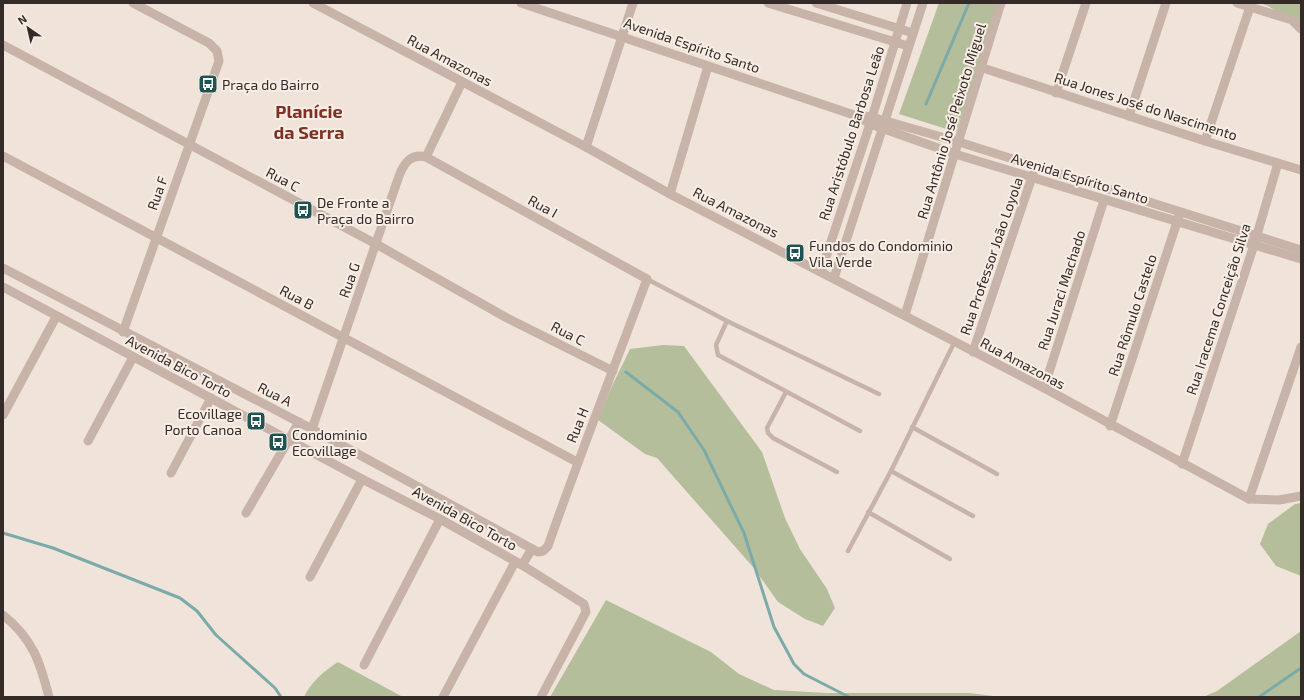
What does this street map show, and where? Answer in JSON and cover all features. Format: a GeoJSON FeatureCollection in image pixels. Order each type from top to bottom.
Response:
{"type":"FeatureCollection","features":[{"type":"Feature","properties":{"kind":"street","name":"Rua F"},"geometry":{"type":"LineString","coordinates":[[123,332],[218,64],[217,51],[209,43],[133,3]]}},
{"type":"Feature","properties":{"kind":"street","name":"Rua Amazonas"},"geometry":{"type":"LineString","coordinates":[[313,3],[586,147],[670,194],[834,278],[954,343],[1044,388],[1110,426],[1249,499],[1279,500],[1301,496]]}},
{"type":"Feature","properties":{"kind":"street","name":"Avenida Espírito Santo"},"geometry":{"type":"LineString","coordinates":[[521,3],[623,36],[854,115],[884,124],[959,142],[1179,217],[1255,241],[1301,260]]}},
{"type":"Feature","properties":{"kind":"street"},"geometry":{"type":"LineString","coordinates":[[586,147],[633,3]]}},
{"type":"Feature","properties":{"kind":"street"},"geometry":{"type":"LineString","coordinates":[[768,3],[908,46]]}},
{"type":"Feature","properties":{"kind":"street"},"geometry":{"type":"LineString","coordinates":[[816,3],[913,33]]}},
{"type":"Feature","properties":{"kind":"street","name":"Rua Aristóbulo Barbosa Leão"},"geometry":{"type":"LineString","coordinates":[[821,272],[871,120],[907,3]]}},
{"type":"Feature","properties":{"kind":"street"},"geometry":{"type":"LineString","coordinates":[[834,278],[923,3]]}},
{"type":"Feature","properties":{"kind":"street","name":"Rua Antônio José Peixoto Miguel"},"geometry":{"type":"LineString","coordinates":[[905,316],[983,68],[1001,3]]}},
{"type":"Feature","properties":{"kind":"street"},"geometry":{"type":"LineString","coordinates":[[1056,92],[1086,3]]}},
{"type":"Feature","properties":{"kind":"street"},"geometry":{"type":"LineString","coordinates":[[1129,116],[1166,3]]}},
{"type":"Feature","properties":{"kind":"street"},"geometry":{"type":"LineString","coordinates":[[1237,3],[1292,20],[1301,29]]}},
{"type":"Feature","properties":{"kind":"street"},"geometry":{"type":"LineString","coordinates":[[1205,141],[1250,7]]}},
{"type":"Feature","properties":{"kind":"street","name":"Rua C"},"geometry":{"type":"LineString","coordinates":[[3,45],[376,244],[507,318],[613,371]]}},
{"type":"Feature","properties":{"kind":"street"},"geometry":{"type":"LineString","coordinates":[[670,194],[708,66]]}},
{"type":"Feature","properties":{"kind":"street","name":"Rua Jones José do Nascimento"},"geometry":{"type":"LineString","coordinates":[[983,68],[1205,141],[1301,170]]}},
{"type":"Feature","properties":{"kind":"street"},"geometry":{"type":"LineString","coordinates":[[426,157],[462,82]]}},
{"type":"Feature","properties":{"kind":"street","name":"Avenida Espírito Santo"},"geometry":{"type":"LineString","coordinates":[[884,124],[955,154],[1031,178],[1104,200],[1179,217]]}},
{"type":"Feature","properties":{"kind":"street","name":"Rua G"},"geometry":{"type":"LineString","coordinates":[[312,429],[404,164],[412,157],[417,155],[426,157]]}},
{"type":"Feature","properties":{"kind":"street","name":"Rua B"},"geometry":{"type":"LineString","coordinates":[[3,156],[577,462]]}},
{"type":"Feature","properties":{"kind":"street","name":"Rua I"},"geometry":{"type":"LineString","coordinates":[[426,157],[647,279]]}},
{"type":"Feature","properties":{"kind":"street","name":"Rua Iracema Conceição Silva"},"geometry":{"type":"LineString","coordinates":[[1182,464],[1255,241],[1278,163]]}},
{"type":"Feature","properties":{"kind":"street","name":"Rua Professor João Loyola"},"geometry":{"type":"LineString","coordinates":[[973,352],[1035,168]]}},
{"type":"Feature","properties":{"kind":"street","name":"Rua Juraci Machado"},"geometry":{"type":"LineString","coordinates":[[1044,388],[1104,200]]}},
{"type":"Feature","properties":{"kind":"street","name":"Rua Rômulo Castelo"},"geometry":{"type":"LineString","coordinates":[[1110,426],[1179,217]]}},
{"type":"Feature","properties":{"kind":"street","name":"Avenida Espírito Santo"},"geometry":{"type":"LineString","coordinates":[[1255,241],[1301,250]]}},
{"type":"Feature","properties":{"kind":"street","name":"Rua A"},"geometry":{"type":"LineString","coordinates":[[3,268],[123,332],[299,422],[532,549]]}},
{"type":"Feature","properties":{"kind":"street","name":"Rua H"},"geometry":{"type":"LineString","coordinates":[[532,549],[541,552],[548,546],[577,462],[647,279]]}},
{"type":"Feature","properties":{"kind":"street","name":"Avenida Bico Torto"},"geometry":{"type":"LineString","coordinates":[[3,287],[56,317],[440,519],[519,564],[584,604],[586,609],[584,614],[542,697]]}},
{"type":"Feature","properties":{"kind":"street"},"geometry":{"type":"LineString","coordinates":[[3,414],[56,317]]}},
{"type":"Feature","properties":{"kind":"street"},"geometry":{"type":"LineString","coordinates":[[1249,499],[1301,347]]}},
{"type":"Feature","properties":{"kind":"street"},"geometry":{"type":"LineString","coordinates":[[88,441],[132,357]]}},
{"type":"Feature","properties":{"kind":"street"},"geometry":{"type":"LineString","coordinates":[[171,473],[210,398]]}},
{"type":"Feature","properties":{"kind":"street"},"geometry":{"type":"LineString","coordinates":[[246,513],[290,440],[299,422]]}},
{"type":"Feature","properties":{"kind":"street"},"geometry":{"type":"LineString","coordinates":[[310,576],[362,479]]}},
{"type":"Feature","properties":{"kind":"street"},"geometry":{"type":"LineString","coordinates":[[364,665],[440,519]]}},
{"type":"Feature","properties":{"kind":"street"},"geometry":{"type":"LineString","coordinates":[[443,697],[519,564],[532,549]]}},
{"type":"Feature","properties":{"kind":"street"},"geometry":{"type":"LineString","coordinates":[[3,615],[25,636],[35,650],[49,697]]}},
{"type":"Feature","properties":{"kind":"lane"},"geometry":{"type":"LineString","coordinates":[[647,279],[727,321],[879,394]]}},
{"type":"Feature","properties":{"kind":"lane"},"geometry":{"type":"LineString","coordinates":[[727,321],[716,345],[718,355],[860,431]]}},
{"type":"Feature","properties":{"kind":"lane"},"geometry":{"type":"LineString","coordinates":[[848,551],[891,472],[954,343]]}},
{"type":"Feature","properties":{"kind":"lane"},"geometry":{"type":"LineString","coordinates":[[786,392],[767,428],[768,434],[837,472]]}},
{"type":"Feature","properties":{"kind":"lane"},"geometry":{"type":"LineString","coordinates":[[912,427],[997,474]]}},
{"type":"Feature","properties":{"kind":"lane"},"geometry":{"type":"LineString","coordinates":[[891,472],[973,516]]}},
{"type":"Feature","properties":{"kind":"lane"},"geometry":{"type":"LineString","coordinates":[[868,512],[950,559]]}},
{"type":"Feature","properties":{"kind":"green space"},"geometry":{"type":"Polygon","coordinates":[[[939,3],[1001,3],[956,132],[899,114],[939,3]]]}},
{"type":"Feature","properties":{"kind":"green space"},"geometry":{"type":"Polygon","coordinates":[[[1259,3],[1301,3],[1301,26],[1268,6],[1259,3]]]}},
{"type":"Feature","properties":{"kind":"green space"},"geometry":{"type":"Polygon","coordinates":[[[663,345],[684,346],[762,452],[785,518],[800,549],[827,589],[835,608],[823,626],[805,619],[778,602],[753,567],[657,458],[645,454],[598,420],[611,388],[630,349],[663,345]]]}},
{"type":"Feature","properties":{"kind":"green space"},"geometry":{"type":"Polygon","coordinates":[[[1301,503],[1301,576],[1276,566],[1260,544],[1268,524],[1295,504],[1301,503]]]}},
{"type":"Feature","properties":{"kind":"green space"},"geometry":{"type":"Polygon","coordinates":[[[606,600],[711,652],[739,674],[774,690],[827,693],[969,693],[1002,697],[550,697],[606,600]]]}},
{"type":"Feature","properties":{"kind":"green space"},"geometry":{"type":"Polygon","coordinates":[[[1301,631],[1301,697],[1203,697],[1217,691],[1301,631]]]}},
{"type":"Feature","properties":{"kind":"green space"},"geometry":{"type":"Polygon","coordinates":[[[338,662],[403,697],[304,697],[310,686],[318,677],[338,662]]]}},
{"type":"Feature","properties":{"kind":"waterway"},"geometry":{"type":"LineString","coordinates":[[926,104],[969,3]]}},
{"type":"Feature","properties":{"kind":"waterway"},"geometry":{"type":"LineString","coordinates":[[626,372],[678,412],[704,450],[744,533],[774,627],[794,664],[804,674],[849,697]]}},
{"type":"Feature","properties":{"kind":"waterway"},"geometry":{"type":"LineString","coordinates":[[3,533],[53,548],[180,598],[197,611],[216,635],[275,688],[281,697]]}},
{"type":"Feature","properties":{"kind":"waterway"},"geometry":{"type":"LineString","coordinates":[[1259,697],[1301,668]]}},
{"type":"Feature","properties":{"kind":"place","name":"Praça do Bairro"},"geometry":{"type":"Point","coordinates":[208,84]}},
{"type":"Feature","properties":{"kind":"place","name":"De Fronte a Praça do Bairro"},"geometry":{"type":"Point","coordinates":[303,210]}},
{"type":"Feature","properties":{"kind":"place","name":"Fundos do Condominio Vila Verde"},"geometry":{"type":"Point","coordinates":[795,253]}},
{"type":"Feature","properties":{"kind":"place","name":"Ecovillage Porto Canoa"},"geometry":{"type":"Point","coordinates":[256,421]}},
{"type":"Feature","properties":{"kind":"place","name":"Condominio Ecovillage"},"geometry":{"type":"Point","coordinates":[278,442]}},
{"type":"Feature","properties":{"kind":"district","name":"Planície da Serra"},"geometry":{"type":"Point","coordinates":[309,121]}}]}
